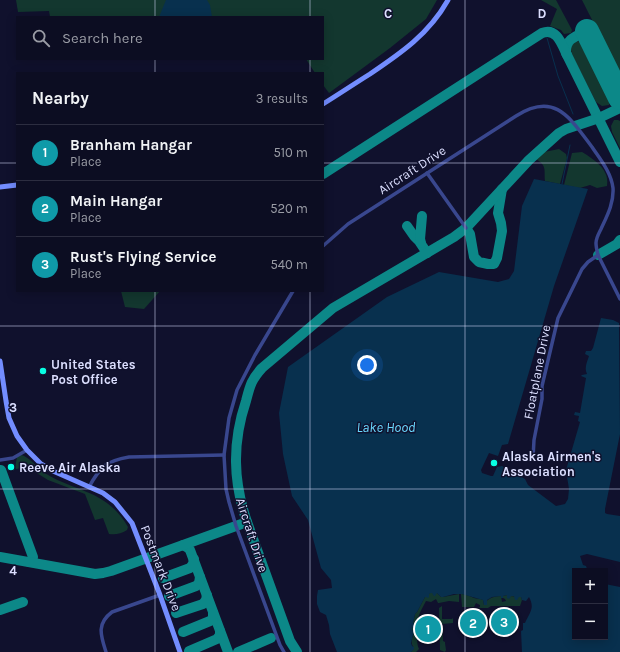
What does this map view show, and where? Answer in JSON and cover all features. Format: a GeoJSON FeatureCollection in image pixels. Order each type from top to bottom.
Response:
{"type":"FeatureCollection","features":[{"type":"Feature","properties":{"kind":"street"},"geometry":{"type":"LineString","coordinates":[[324,103],[410,46],[434,21],[448,0]]}},
{"type":"Feature","properties":{"kind":"street","name":"Aircraft Drive"},"geometry":{"type":"LineString","coordinates":[[324,245],[348,224],[516,116],[529,109],[542,106],[562,112],[568,116],[608,172],[613,188],[613,199],[611,208],[597,238],[596,249],[598,255]]}},
{"type":"Feature","properties":{"kind":"street"},"geometry":{"type":"LineString","coordinates":[[427,173],[466,228]]}},
{"type":"Feature","properties":{"kind":"street"},"geometry":{"type":"LineString","coordinates":[[0,187],[16,184]]}},
{"type":"Feature","properties":{"kind":"street"},"geometry":{"type":"LineString","coordinates":[[598,255],[620,299]]}},
{"type":"Feature","properties":{"kind":"street","name":"Floatplane Drive"},"geometry":{"type":"LineString","coordinates":[[533,458],[534,440],[542,398],[542,386],[558,318],[582,269],[588,262],[598,255]]}},
{"type":"Feature","properties":{"kind":"street","name":"Aircraft Drive"},"geometry":{"type":"LineString","coordinates":[[284,652],[280,645],[236,526],[226,488],[224,455],[229,418],[237,390],[255,355],[292,292]]}},
{"type":"Feature","properties":{"kind":"street","name":"Postmark Drive"},"geometry":{"type":"LineString","coordinates":[[0,361],[9,418],[17,436],[27,450],[41,464],[53,471],[103,493],[115,502],[132,523],[180,652]]}},
{"type":"Feature","properties":{"kind":"street"},"geometry":{"type":"LineString","coordinates":[[0,460],[10,458],[27,450]]}},
{"type":"Feature","properties":{"kind":"street"},"geometry":{"type":"LineString","coordinates":[[89,486],[100,469],[106,464],[120,458],[224,455]]}},
{"type":"Feature","properties":{"kind":"street"},"geometry":{"type":"LineString","coordinates":[[106,652],[100,630],[107,616],[112,612],[160,595]]}},
{"type":"Feature","properties":{"kind":"green space"},"geometry":{"type":"Polygon","coordinates":[[[16,0],[437,0],[426,19],[390,48],[329,93],[324,86],[324,72],[314,72],[307,60],[324,60],[324,16],[50,16],[49,11],[18,12],[16,0]]]}},
{"type":"Feature","properties":{"kind":"green space"},"geometry":{"type":"Polygon","coordinates":[[[541,0],[556,0],[572,30],[571,33],[564,34],[561,30],[550,26],[557,9],[541,0]]]}},
{"type":"Feature","properties":{"kind":"green space"},"geometry":{"type":"Polygon","coordinates":[[[582,0],[620,0],[620,75],[582,0]]]}},
{"type":"Feature","properties":{"kind":"green space"},"geometry":{"type":"Polygon","coordinates":[[[577,41],[580,42],[610,100],[609,105],[602,106],[596,102],[572,55],[570,46],[577,41]]]}},
{"type":"Feature","properties":{"kind":"green space"},"geometry":{"type":"Polygon","coordinates":[[[614,120],[620,121],[620,148],[612,132],[611,126],[614,120]]]}},
{"type":"Feature","properties":{"kind":"green space"},"geometry":{"type":"Polygon","coordinates":[[[559,149],[566,154],[567,158],[560,184],[545,181],[545,171],[543,166],[540,161],[536,159],[544,152],[559,149]]]}},
{"type":"Feature","properties":{"kind":"green space"},"geometry":{"type":"Polygon","coordinates":[[[582,152],[592,158],[604,170],[607,186],[597,188],[590,185],[580,188],[564,185],[572,153],[582,152]]]}},
{"type":"Feature","properties":{"kind":"green space"},"geometry":{"type":"Polygon","coordinates":[[[121,292],[159,292],[144,309],[125,307],[121,292]]]}},
{"type":"Feature","properties":{"kind":"green space"},"geometry":{"type":"Polygon","coordinates":[[[21,455],[43,472],[55,479],[90,493],[110,505],[128,527],[127,530],[118,534],[109,534],[103,518],[95,520],[85,494],[48,480],[27,467],[16,469],[17,457],[21,455]]]}},
{"type":"Feature","properties":{"kind":"green space"},"geometry":{"type":"Polygon","coordinates":[[[430,593],[437,593],[441,597],[459,594],[459,602],[449,601],[438,603],[436,599],[431,602],[426,601],[417,622],[419,649],[416,652],[411,652],[414,648],[412,638],[414,632],[412,628],[415,624],[413,623],[415,614],[425,597],[430,593]]]}},
{"type":"Feature","properties":{"kind":"green space"},"geometry":{"type":"Polygon","coordinates":[[[461,594],[482,599],[484,605],[489,599],[495,597],[501,596],[502,602],[506,601],[503,596],[507,595],[507,598],[510,596],[521,597],[522,600],[520,606],[491,606],[488,608],[478,608],[480,605],[476,603],[474,607],[462,607],[461,594]]]}},
{"type":"Feature","properties":{"kind":"green space"},"geometry":{"type":"Polygon","coordinates":[[[442,606],[442,619],[453,618],[453,623],[442,624],[443,641],[445,642],[446,650],[445,652],[440,650],[439,608],[442,606]]]}},
{"type":"Feature","properties":{"kind":"water"},"geometry":{"type":"Polygon","coordinates":[[[166,0],[207,0],[210,5],[212,16],[159,16],[166,0]]]}},
{"type":"Feature","properties":{"kind":"water","name":"Lake Hood"},"geometry":{"type":"Polygon","coordinates":[[[534,179],[588,189],[554,286],[508,444],[502,445],[498,456],[489,453],[481,470],[482,473],[493,476],[497,467],[502,466],[525,479],[528,485],[556,506],[565,504],[568,499],[569,489],[566,470],[580,422],[578,421],[579,416],[574,415],[575,412],[580,413],[586,378],[581,376],[587,374],[586,367],[589,356],[585,354],[586,351],[591,351],[593,348],[601,318],[613,320],[619,323],[620,434],[605,513],[620,516],[620,562],[587,554],[580,556],[583,565],[587,568],[572,568],[572,640],[608,640],[608,585],[620,587],[620,652],[522,652],[521,631],[523,630],[523,623],[525,623],[532,607],[529,597],[526,601],[522,600],[521,597],[515,600],[514,596],[511,596],[509,599],[507,598],[507,595],[503,596],[503,598],[501,598],[501,596],[492,597],[487,600],[487,605],[484,605],[483,600],[462,594],[441,597],[437,593],[434,596],[431,593],[429,594],[428,598],[425,597],[415,614],[413,623],[415,624],[412,628],[414,631],[411,643],[414,649],[411,652],[337,652],[330,634],[326,615],[320,612],[317,604],[318,590],[332,588],[331,580],[321,568],[308,520],[292,496],[283,454],[279,413],[288,367],[387,297],[439,272],[498,282],[509,279],[514,271],[522,206],[534,179]]]}},
{"type":"Feature","properties":{"kind":"waterway"},"geometry":{"type":"LineString","coordinates":[[547,38],[558,76],[573,114]]}},
{"type":"Feature","properties":{"kind":"waterway"},"geometry":{"type":"LineString","coordinates":[[562,184],[570,145]]}},
{"type":"Feature","properties":{"kind":"taxiway"},"geometry":{"type":"LineString","coordinates":[[587,31],[575,36],[569,41],[567,44],[566,53],[620,162]]}},
{"type":"Feature","properties":{"kind":"taxiway"},"geometry":{"type":"LineString","coordinates":[[324,173],[542,33],[552,32],[561,42],[567,55]]}},
{"type":"Feature","properties":{"kind":"taxiway"},"geometry":{"type":"LineString","coordinates":[[297,652],[290,641],[247,522],[239,492],[236,447],[241,417],[251,383],[262,368],[333,308],[454,237],[466,228],[529,160],[559,133],[566,129],[599,118],[620,108]]}},
{"type":"Feature","properties":{"kind":"taxiway"},"geometry":{"type":"LineString","coordinates":[[466,228],[470,234],[474,257],[479,262],[494,264],[497,258],[502,231],[498,213],[502,189]]}},
{"type":"Feature","properties":{"kind":"taxiway"},"geometry":{"type":"LineString","coordinates":[[421,243],[422,216]]}},
{"type":"Feature","properties":{"kind":"taxiway"},"geometry":{"type":"LineString","coordinates":[[407,226],[427,253]]}},
{"type":"Feature","properties":{"kind":"taxiway"},"geometry":{"type":"LineString","coordinates":[[598,255],[617,244],[620,240]]}},
{"type":"Feature","properties":{"kind":"taxiway"},"geometry":{"type":"LineString","coordinates":[[1,470],[33,557],[29,562]]}},
{"type":"Feature","properties":{"kind":"taxiway"},"geometry":{"type":"LineString","coordinates":[[0,557],[95,574],[103,573],[247,522]]}},
{"type":"Feature","properties":{"kind":"taxiway"},"geometry":{"type":"LineString","coordinates":[[183,545],[190,550],[228,652]]}},
{"type":"Feature","properties":{"kind":"taxiway"},"geometry":{"type":"LineString","coordinates":[[163,578],[190,568],[194,559]]}},
{"type":"Feature","properties":{"kind":"taxiway"},"geometry":{"type":"LineString","coordinates":[[169,596],[196,586],[199,583],[200,577]]}},
{"type":"Feature","properties":{"kind":"taxiway"},"geometry":{"type":"LineString","coordinates":[[176,613],[203,604],[207,595]]}},
{"type":"Feature","properties":{"kind":"taxiway"},"geometry":{"type":"LineString","coordinates":[[0,610],[23,602]]}},
{"type":"Feature","properties":{"kind":"taxiway"},"geometry":{"type":"LineString","coordinates":[[183,632],[210,621],[213,618],[213,613]]}},
{"type":"Feature","properties":{"kind":"taxiway"},"geometry":{"type":"LineString","coordinates":[[189,651],[217,639],[220,635],[220,631]]}},
{"type":"Feature","properties":{"kind":"taxiway"},"geometry":{"type":"LineString","coordinates":[[238,652],[271,638]]}},
{"type":"Feature","properties":{"kind":"runway"},"geometry":{"type":"LineString","coordinates":[[587,31],[620,98]]}},
{"type":"Feature","properties":{"kind":"place","name":"United States Post Office"},"geometry":{"type":"Point","coordinates":[43,371]}},
{"type":"Feature","properties":{"kind":"place","name":"Alaska Airmen's Association"},"geometry":{"type":"Point","coordinates":[494,463]}},
{"type":"Feature","properties":{"kind":"place","name":"Reeve Air Alaska"},"geometry":{"type":"Point","coordinates":[11,467]}},
{"type":"Feature","properties":{"kind":"place","name":"Rust's Flying Service"},"geometry":{"type":"Point","coordinates":[504,622]}},
{"type":"Feature","properties":{"kind":"place","name":"Main Hangar"},"geometry":{"type":"Point","coordinates":[473,623]}},
{"type":"Feature","properties":{"kind":"place","name":"Branham Hangar"},"geometry":{"type":"Point","coordinates":[428,629]}}]}
